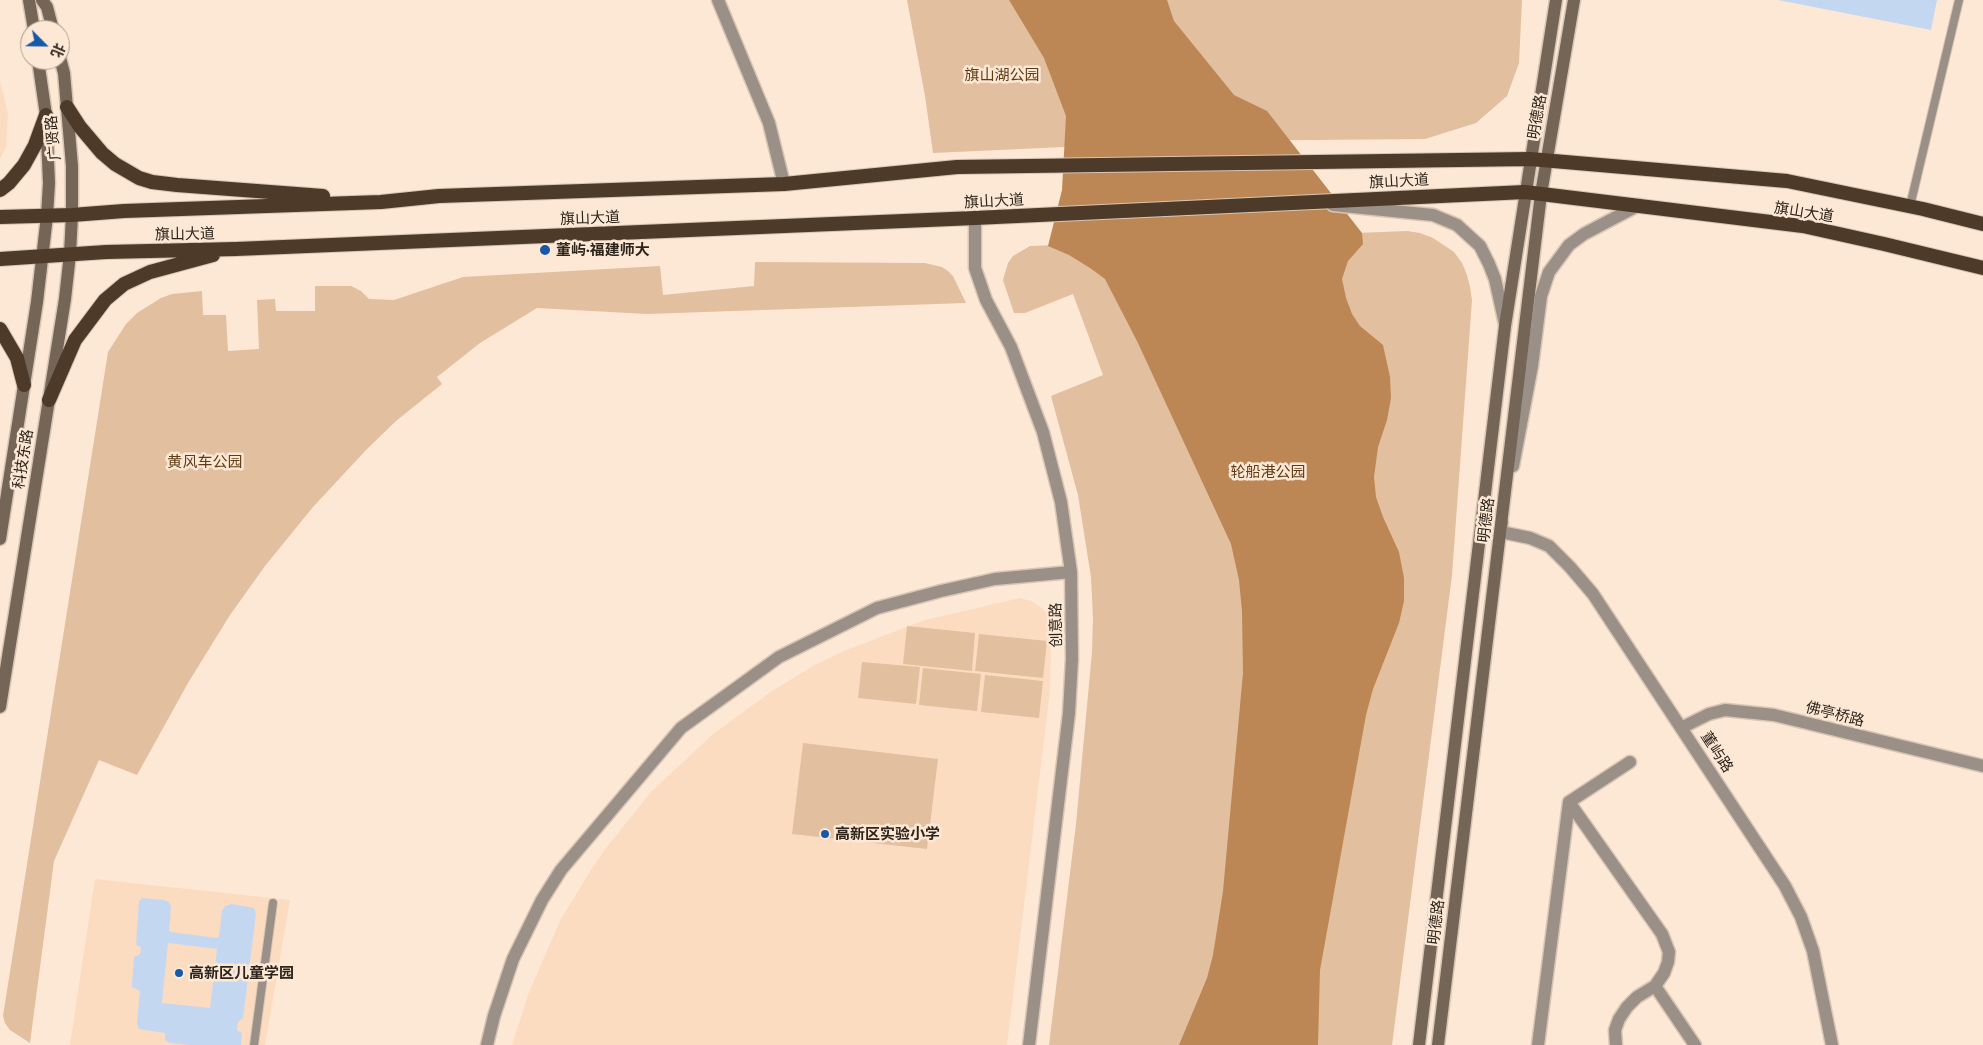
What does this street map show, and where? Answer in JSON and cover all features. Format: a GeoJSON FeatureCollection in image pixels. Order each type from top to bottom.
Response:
{"type":"FeatureCollection","features":[{"type":"Feature","properties":{"kind":"highway"},"geometry":{"type":"LineString","coordinates":[[67,107],[80,127],[102,153],[129,174],[152,182],[381,202]]}},
{"type":"Feature","properties":{"kind":"highway"},"geometry":{"type":"LineString","coordinates":[[0,190],[9,183],[24,165],[35,145],[46,115]]}},
{"type":"Feature","properties":{"kind":"highway","name":"旗山大道"},"geometry":{"type":"LineString","coordinates":[[0,217],[381,202],[439,196],[784,184],[957,167],[1546,159],[1787,181],[1910,206],[1983,224]]}},
{"type":"Feature","properties":{"kind":"highway","name":"旗山大道"},"geometry":{"type":"LineString","coordinates":[[0,260],[70,254],[236,249],[975,218],[1525,192],[1802,226],[1983,268]]}},
{"type":"Feature","properties":{"kind":"highway"},"geometry":{"type":"LineString","coordinates":[[49,400],[75,340],[105,300],[124,284],[150,272],[236,249]]}},
{"type":"Feature","properties":{"kind":"highway"},"geometry":{"type":"LineString","coordinates":[[0,329],[17,358],[24,384]]}},
{"type":"Feature","properties":{"kind":"main road"},"geometry":{"type":"LineString","coordinates":[[30,0],[33,20]]}},
{"type":"Feature","properties":{"kind":"main road"},"geometry":{"type":"LineString","coordinates":[[42,0],[47,7],[50,20]]}},
{"type":"Feature","properties":{"kind":"main road","name":"明德路"},"geometry":{"type":"LineString","coordinates":[[1419,1045],[1505,326],[1556,0]]}},
{"type":"Feature","properties":{"kind":"main road","name":"明德路"},"geometry":{"type":"LineString","coordinates":[[1438,1045],[1541,194],[1574,0]]}},
{"type":"Feature","properties":{"kind":"main road","name":"广贤路"},"geometry":{"type":"LineString","coordinates":[[39,70],[46,115],[49,183],[47,216]]}},
{"type":"Feature","properties":{"kind":"main road","name":"广贤路"},"geometry":{"type":"LineString","coordinates":[[63,70],[72,166],[72,215]]}},
{"type":"Feature","properties":{"kind":"main road","name":"科技东路"},"geometry":{"type":"LineString","coordinates":[[0,707],[49,400],[70,254],[72,215]]}},
{"type":"Feature","properties":{"kind":"main road","name":"科技东路"},"geometry":{"type":"LineString","coordinates":[[0,539],[43,256],[47,216]]}},
{"type":"Feature","properties":{"kind":"street"},"geometry":{"type":"LineString","coordinates":[[718,0],[769,123],[784,184]]}},
{"type":"Feature","properties":{"kind":"street"},"geometry":{"type":"LineString","coordinates":[[1304,202],[1433,215],[1457,225],[1480,246],[1489,264],[1495,279],[1505,326]]}},
{"type":"Feature","properties":{"kind":"street"},"geometry":{"type":"LineString","coordinates":[[1501,532],[1532,366],[1541,296],[1549,272],[1569,245],[1584,234],[1639,205]]}},
{"type":"Feature","properties":{"kind":"street","name":"创意路"},"geometry":{"type":"LineString","coordinates":[[975,218],[975,268],[986,300],[1011,346],[1043,432],[1061,502],[1071,572],[1072,660],[1069,713],[1029,1045]]}},
{"type":"Feature","properties":{"kind":"street","name":"董屿路"},"geometry":{"type":"LineString","coordinates":[[1501,532],[1530,538],[1549,546],[1570,566],[1594,594],[1785,886],[1801,917],[1813,951],[1832,1045]]}},
{"type":"Feature","properties":{"kind":"street"},"geometry":{"type":"LineString","coordinates":[[487,1045],[494,1016],[513,958],[542,900],[561,870],[681,728],[780,657],[877,608],[977,583],[1071,572]]}},
{"type":"Feature","properties":{"kind":"street","name":"佛亭桥路"},"geometry":{"type":"LineString","coordinates":[[1681,728],[1709,714],[1725,710],[1774,715],[1983,766]]}},
{"type":"Feature","properties":{"kind":"street"},"geometry":{"type":"LineString","coordinates":[[1538,1045],[1569,802],[1630,762]]}},
{"type":"Feature","properties":{"kind":"street"},"geometry":{"type":"LineString","coordinates":[[1569,802],[1666,942],[1669,952],[1664,973],[1655,986],[1637,997],[1619,1018],[1615,1030],[1616,1045]]}},
{"type":"Feature","properties":{"kind":"street"},"geometry":{"type":"LineString","coordinates":[[1655,986],[1694,1045]]}},
{"type":"Feature","properties":{"kind":"lane"},"geometry":{"type":"LineString","coordinates":[[1910,206],[1959,0]]}},
{"type":"Feature","properties":{"kind":"lane"},"geometry":{"type":"LineString","coordinates":[[254,1045],[273,903]]}},
{"type":"Feature","properties":{"kind":"shaded area"},"geometry":{"type":"Polygon","coordinates":[[[1009,0],[1167,0],[1174,21],[1234,95],[1267,111],[1362,233],[1363,244],[1348,261],[1342,279],[1352,314],[1360,326],[1383,345],[1390,377],[1391,398],[1387,420],[1378,447],[1374,477],[1376,497],[1399,552],[1404,578],[1404,601],[1399,623],[1373,689],[1366,715],[1320,970],[1318,1045],[1179,1045],[1207,978],[1213,955],[1223,891],[1243,673],[1242,611],[1239,580],[1231,544],[1137,341],[1105,279],[1069,255],[1048,246],[1062,190],[1066,116],[1044,58],[1009,0]]]}},
{"type":"Feature","properties":{"kind":"shaded area"},"geometry":{"type":"Polygon","coordinates":[[[0,81],[8,114],[6,147],[0,159],[0,81]]]}},
{"type":"Feature","properties":{"kind":"shaded area","name":"高新区实验小学"},"geometry":{"type":"Polygon","coordinates":[[[1020,598],[1031,601],[1042,608],[1049,617],[1051,629],[1050,691],[1007,1045],[512,1045],[528,995],[561,919],[591,870],[606,848],[651,792],[713,734],[772,691],[813,666],[846,650],[925,620],[1020,598]]]}},
{"type":"Feature","properties":{"kind":"shaded area","name":"高新区儿童学园"},"geometry":{"type":"Polygon","coordinates":[[[95,879],[290,900],[265,1045],[70,1045],[95,879]]]}},
{"type":"Feature","properties":{"kind":"green space","name":"旗山湖公园"},"geometry":{"type":"Polygon","coordinates":[[[907,0],[1522,0],[1519,63],[1507,96],[1476,123],[1425,139],[1195,141],[933,153],[925,96],[907,0]]]}},
{"type":"Feature","properties":{"kind":"green space","name":"轮船港公园"},"geometry":{"type":"Polygon","coordinates":[[[1407,231],[1433,238],[1454,252],[1462,263],[1467,275],[1472,300],[1452,575],[1392,1045],[1049,1045],[1076,824],[1092,652],[1093,618],[1091,577],[1078,495],[1051,396],[1103,375],[1073,294],[1025,313],[1014,313],[1003,280],[1008,263],[1013,256],[1030,246],[1407,231]]]}},
{"type":"Feature","properties":{"kind":"green space","name":"黄风车公园"},"geometry":{"type":"Polygon","coordinates":[[[755,262],[925,263],[942,267],[948,271],[953,276],[966,303],[647,314],[537,308],[480,343],[437,377],[442,384],[396,421],[366,450],[313,507],[265,566],[230,615],[188,683],[137,775],[99,760],[54,861],[30,1043],[10,1030],[3,1016],[108,352],[126,324],[137,313],[161,298],[172,294],[202,291],[203,315],[226,315],[228,351],[259,349],[257,300],[275,299],[276,311],[315,311],[315,286],[351,286],[361,291],[369,299],[394,300],[463,277],[660,266],[663,295],[754,286],[755,262]]]}},
{"type":"Feature","properties":{"kind":"green space"},"geometry":{"type":"Polygon","coordinates":[[[907,626],[975,633],[972,671],[903,664],[907,626]]]}},
{"type":"Feature","properties":{"kind":"green space"},"geometry":{"type":"Polygon","coordinates":[[[979,634],[1047,641],[1043,678],[975,671],[979,634]]]}},
{"type":"Feature","properties":{"kind":"green space"},"geometry":{"type":"Polygon","coordinates":[[[862,662],[920,667],[916,704],[858,698],[862,662]]]}},
{"type":"Feature","properties":{"kind":"green space"},"geometry":{"type":"Polygon","coordinates":[[[923,668],[981,674],[977,711],[919,705],[923,668]]]}},
{"type":"Feature","properties":{"kind":"green space"},"geometry":{"type":"Polygon","coordinates":[[[985,675],[1043,681],[1039,718],[981,712],[985,675]]]}},
{"type":"Feature","properties":{"kind":"green space"},"geometry":{"type":"Polygon","coordinates":[[[803,743],[938,759],[927,849],[792,834],[803,743]]]}},
{"type":"Feature","properties":{"kind":"building"},"geometry":{"type":"Polygon","coordinates":[[[1778,0],[1937,0],[1931,30],[1778,0]]]}},
{"type":"Feature","properties":{"kind":"building"},"geometry":{"type":"Polygon","coordinates":[[[142,898],[169,902],[171,907],[169,931],[171,932],[217,938],[219,936],[222,911],[225,906],[232,904],[254,908],[256,914],[243,1018],[238,1022],[237,1030],[242,1033],[241,1045],[170,1043],[165,1040],[165,1033],[139,1029],[137,1023],[140,991],[132,987],[132,984],[134,957],[140,954],[141,947],[136,945],[139,901],[142,898]],[[168,943],[162,1003],[210,1008],[217,949],[168,943]]]}},
{"type":"Feature","properties":{"kind":"place","name":"董屿·福建师大"},"geometry":{"type":"Point","coordinates":[545,250]}},
{"type":"Feature","properties":{"kind":"place","name":"高新区实验小学"},"geometry":{"type":"Point","coordinates":[825,834]}},
{"type":"Feature","properties":{"kind":"place","name":"高新区儿童学园"},"geometry":{"type":"Point","coordinates":[179,973]}}]}
